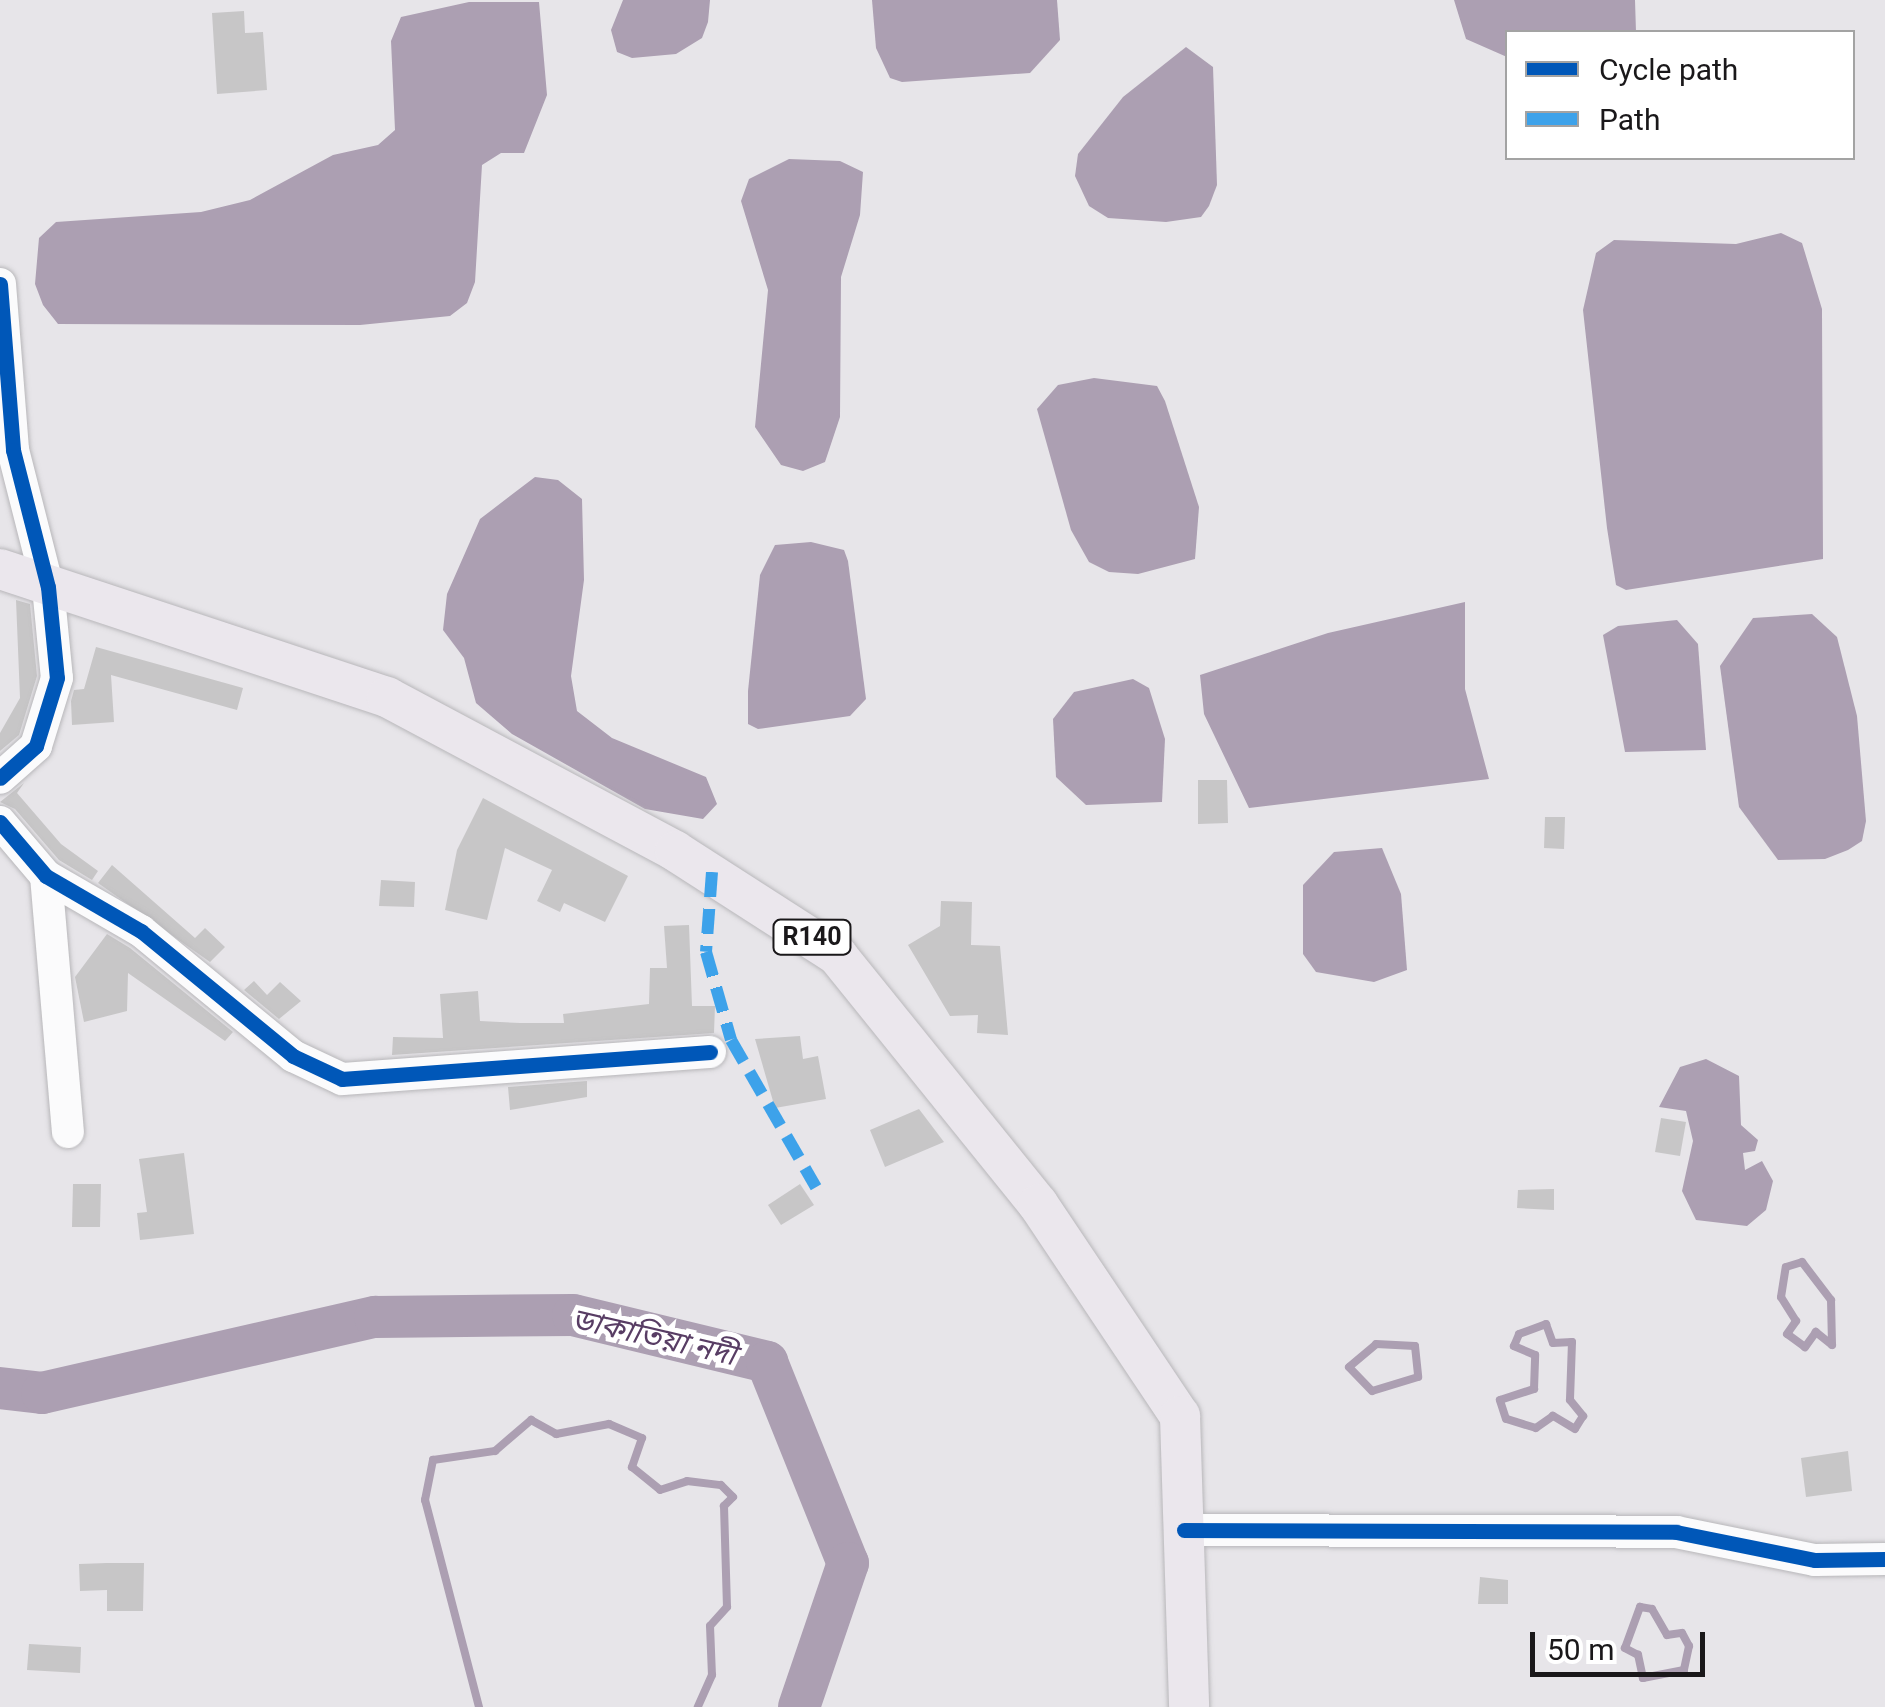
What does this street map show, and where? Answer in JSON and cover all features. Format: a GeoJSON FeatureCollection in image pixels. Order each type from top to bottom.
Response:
{"type":"FeatureCollection","features":[{"type":"Feature","properties":{"kind":"main road","name":"R140"},"geometry":{"type":"LineString","coordinates":[[0,569],[388,696],[675,851],[837,955],[1038,1204],[1180,1416],[1189,1707]]}},
{"type":"Feature","properties":{"kind":"street"},"geometry":{"type":"LineString","coordinates":[[0,284],[12,450],[48,586],[57,678],[51,718],[36,746],[0,778]]}},
{"type":"Feature","properties":{"kind":"street"},"geometry":{"type":"LineString","coordinates":[[0,822],[46,876],[141,931],[294,1056],[342,1080],[710,1052]]}},
{"type":"Feature","properties":{"kind":"street"},"geometry":{"type":"LineString","coordinates":[[46,876],[68,1132]]}},
{"type":"Feature","properties":{"kind":"street"},"geometry":{"type":"LineString","coordinates":[[1184,1530],[1676,1532],[1815,1560],[1885,1559]]}},
{"type":"Feature","properties":{"kind":"shaded area"},"geometry":{"type":"Polygon","coordinates":[[[623,0],[710,0],[708,22],[702,38],[676,54],[632,58],[617,52],[611,30],[623,0]]]}},
{"type":"Feature","properties":{"kind":"shaded area"},"geometry":{"type":"Polygon","coordinates":[[[872,0],[1057,0],[1060,40],[1030,73],[902,82],[890,78],[876,48],[872,0]]]}},
{"type":"Feature","properties":{"kind":"shaded area"},"geometry":{"type":"Polygon","coordinates":[[[1454,0],[1635,0],[1636,30],[1505,30],[1505,56],[1466,39],[1454,0]]]}},
{"type":"Feature","properties":{"kind":"shaded area"},"geometry":{"type":"Polygon","coordinates":[[[469,2],[539,2],[547,95],[524,153],[501,153],[482,165],[475,282],[467,303],[450,316],[360,325],[58,324],[43,305],[35,284],[39,238],[56,222],[201,212],[250,200],[333,155],[378,145],[395,130],[391,41],[401,17],[469,2]]]}},
{"type":"Feature","properties":{"kind":"shaded area"},"geometry":{"type":"Polygon","coordinates":[[[1186,47],[1213,67],[1217,185],[1209,206],[1201,217],[1166,222],[1108,218],[1089,206],[1075,176],[1078,154],[1123,97],[1186,47]]]}},
{"type":"Feature","properties":{"kind":"shaded area"},"geometry":{"type":"Polygon","coordinates":[[[789,159],[840,161],[863,172],[860,215],[841,277],[840,417],[825,462],[803,471],[781,465],[755,427],[768,290],[741,201],[749,179],[789,159]]]}},
{"type":"Feature","properties":{"kind":"shaded area"},"geometry":{"type":"Polygon","coordinates":[[[1781,233],[1802,243],[1822,309],[1823,559],[1626,590],[1616,585],[1607,528],[1583,310],[1596,253],[1614,240],[1736,244],[1781,233]]]}},
{"type":"Feature","properties":{"kind":"shaded area"},"geometry":{"type":"Polygon","coordinates":[[[1094,378],[1157,386],[1199,507],[1195,559],[1138,574],[1109,572],[1089,562],[1071,530],[1037,409],[1058,385],[1094,378]]]}},
{"type":"Feature","properties":{"kind":"shaded area"},"geometry":{"type":"Polygon","coordinates":[[[535,477],[558,480],[582,499],[584,580],[571,676],[577,711],[612,738],[706,777],[717,804],[703,819],[645,809],[512,734],[476,703],[464,658],[443,630],[447,594],[480,519],[535,477]]]}},
{"type":"Feature","properties":{"kind":"shaded area"},"geometry":{"type":"Polygon","coordinates":[[[811,542],[844,550],[848,561],[866,699],[850,716],[758,729],[748,724],[748,691],[760,575],[775,545],[811,542]]]}},
{"type":"Feature","properties":{"kind":"shaded area"},"geometry":{"type":"Polygon","coordinates":[[[1465,602],[1465,689],[1489,779],[1249,808],[1204,714],[1200,675],[1328,633],[1465,602]]]}},
{"type":"Feature","properties":{"kind":"shaded area"},"geometry":{"type":"Polygon","coordinates":[[[1812,614],[1837,637],[1857,716],[1866,821],[1862,841],[1848,850],[1825,859],[1778,860],[1739,807],[1720,666],[1753,618],[1812,614]]]}},
{"type":"Feature","properties":{"kind":"shaded area"},"geometry":{"type":"Polygon","coordinates":[[[1677,620],[1698,644],[1706,750],[1625,752],[1603,635],[1618,626],[1677,620]]]}},
{"type":"Feature","properties":{"kind":"shaded area"},"geometry":{"type":"Polygon","coordinates":[[[1133,679],[1149,688],[1165,739],[1162,802],[1086,805],[1056,777],[1053,719],[1074,692],[1133,679]]]}},
{"type":"Feature","properties":{"kind":"shaded area"},"geometry":{"type":"Polygon","coordinates":[[[1382,848],[1401,894],[1407,970],[1374,982],[1316,972],[1303,954],[1303,885],[1334,852],[1382,848]]]}},
{"type":"Feature","properties":{"kind":"shaded area"},"geometry":{"type":"Polygon","coordinates":[[[1706,1059],[1739,1076],[1741,1125],[1758,1140],[1755,1151],[1743,1153],[1745,1170],[1762,1161],[1773,1181],[1766,1210],[1747,1226],[1696,1220],[1682,1191],[1693,1141],[1686,1111],[1659,1107],[1680,1067],[1706,1059]]]}},
{"type":"Feature","properties":{"kind":"building"},"geometry":{"type":"Polygon","coordinates":[[[244,11],[245,33],[263,32],[267,90],[217,94],[212,13],[244,11]]]}},
{"type":"Feature","properties":{"kind":"building"},"geometry":{"type":"Polygon","coordinates":[[[16,600],[30,604],[37,676],[19,735],[0,751],[0,733],[20,698],[16,600]]]}},
{"type":"Feature","properties":{"kind":"building"},"geometry":{"type":"Polygon","coordinates":[[[96,647],[243,688],[237,710],[111,675],[114,722],[72,725],[74,690],[84,689],[96,647]]]}},
{"type":"Feature","properties":{"kind":"building"},"geometry":{"type":"Polygon","coordinates":[[[1198,780],[1227,780],[1228,823],[1198,824],[1198,780]]]}},
{"type":"Feature","properties":{"kind":"building"},"geometry":{"type":"Polygon","coordinates":[[[24,783],[17,793],[61,844],[98,871],[92,880],[59,860],[15,809],[0,802],[24,783]]]}},
{"type":"Feature","properties":{"kind":"building"},"geometry":{"type":"Polygon","coordinates":[[[483,798],[628,876],[605,922],[564,903],[560,912],[537,901],[552,870],[505,848],[487,920],[445,910],[457,850],[483,798]]]}},
{"type":"Feature","properties":{"kind":"building"},"geometry":{"type":"Polygon","coordinates":[[[1545,817],[1565,817],[1564,849],[1544,848],[1545,817]]]}},
{"type":"Feature","properties":{"kind":"building"},"geometry":{"type":"Polygon","coordinates":[[[112,865],[195,938],[205,928],[225,947],[210,962],[98,883],[112,865]]]}},
{"type":"Feature","properties":{"kind":"building"},"geometry":{"type":"Polygon","coordinates":[[[381,880],[415,882],[414,907],[379,906],[381,880]]]}},
{"type":"Feature","properties":{"kind":"building"},"geometry":{"type":"Polygon","coordinates":[[[941,901],[972,902],[971,945],[1000,946],[1008,1035],[977,1033],[978,1015],[950,1016],[908,945],[940,926],[941,901]]]}},
{"type":"Feature","properties":{"kind":"building"},"geometry":{"type":"Polygon","coordinates":[[[689,925],[692,1006],[715,1006],[714,1033],[392,1055],[393,1037],[443,1038],[440,994],[478,991],[480,1021],[520,1023],[564,1023],[563,1014],[649,1004],[650,968],[667,968],[664,926],[689,925]]]}},
{"type":"Feature","properties":{"kind":"building"},"geometry":{"type":"Polygon","coordinates":[[[107,934],[130,948],[233,1032],[225,1041],[128,973],[127,1011],[84,1022],[75,977],[107,934]]]}},
{"type":"Feature","properties":{"kind":"building"},"geometry":{"type":"Polygon","coordinates":[[[254,981],[267,995],[280,982],[301,1001],[279,1019],[244,990],[254,981]]]}},
{"type":"Feature","properties":{"kind":"building"},"geometry":{"type":"Polygon","coordinates":[[[800,1036],[803,1059],[818,1056],[826,1099],[775,1108],[755,1039],[800,1036]]]}},
{"type":"Feature","properties":{"kind":"building"},"geometry":{"type":"Polygon","coordinates":[[[587,1081],[587,1097],[510,1110],[508,1087],[587,1081]]]}},
{"type":"Feature","properties":{"kind":"building"},"geometry":{"type":"Polygon","coordinates":[[[919,1109],[944,1142],[885,1167],[870,1130],[919,1109]]]}},
{"type":"Feature","properties":{"kind":"building"},"geometry":{"type":"Polygon","coordinates":[[[1661,1118],[1686,1122],[1680,1156],[1655,1152],[1661,1118]]]}},
{"type":"Feature","properties":{"kind":"building"},"geometry":{"type":"Polygon","coordinates":[[[184,1153],[194,1234],[140,1240],[137,1213],[147,1212],[139,1159],[184,1153]]]}},
{"type":"Feature","properties":{"kind":"building"},"geometry":{"type":"Polygon","coordinates":[[[73,1184],[101,1184],[100,1227],[72,1227],[73,1184]]]}},
{"type":"Feature","properties":{"kind":"building"},"geometry":{"type":"Polygon","coordinates":[[[800,1184],[814,1205],[781,1225],[768,1205],[800,1184]]]}},
{"type":"Feature","properties":{"kind":"building"},"geometry":{"type":"Polygon","coordinates":[[[1554,1189],[1554,1210],[1517,1208],[1518,1190],[1554,1189]]]}},
{"type":"Feature","properties":{"kind":"building"},"geometry":{"type":"Polygon","coordinates":[[[1848,1451],[1852,1491],[1806,1497],[1801,1458],[1848,1451]]]}},
{"type":"Feature","properties":{"kind":"building"},"geometry":{"type":"Polygon","coordinates":[[[144,1563],[143,1611],[107,1611],[107,1590],[80,1591],[79,1564],[144,1563]]]}},
{"type":"Feature","properties":{"kind":"building"},"geometry":{"type":"Polygon","coordinates":[[[1480,1577],[1508,1580],[1508,1604],[1478,1604],[1480,1577]]]}},
{"type":"Feature","properties":{"kind":"building"},"geometry":{"type":"Polygon","coordinates":[[[29,1644],[81,1647],[80,1673],[27,1670],[29,1644]]]}},
{"type":"Feature","properties":{"kind":"waterway"},"geometry":{"type":"LineString","coordinates":[[1802,1262],[1831,1300],[1832,1345],[1816,1332],[1805,1347],[1787,1334],[1796,1321],[1781,1297],[1786,1267],[1802,1262]]}},
{"type":"Feature","properties":{"kind":"waterway","name":"ডাকাতিয়া নদী"},"geometry":{"type":"LineString","coordinates":[[0,1388],[42,1393],[375,1317],[573,1315],[767,1362],[848,1563],[799,1707]]}},
{"type":"Feature","properties":{"kind":"waterway"},"geometry":{"type":"LineString","coordinates":[[1546,1324],[1553,1343],[1572,1342],[1570,1400],[1583,1416],[1575,1429],[1553,1416],[1536,1428],[1506,1419],[1500,1400],[1534,1389],[1535,1355],[1514,1346],[1519,1334],[1546,1324]]}},
{"type":"Feature","properties":{"kind":"waterway"},"geometry":{"type":"LineString","coordinates":[[1376,1344],[1415,1346],[1418,1377],[1372,1391],[1349,1367],[1376,1344]]}},
{"type":"Feature","properties":{"kind":"waterway"},"geometry":{"type":"LineString","coordinates":[[479,1707],[425,1500],[433,1460],[495,1451],[531,1420],[556,1434],[609,1424],[642,1438],[632,1467],[660,1490],[687,1481],[721,1485],[733,1497],[724,1506],[727,1607],[710,1626],[712,1675],[698,1707]]}},
{"type":"Feature","properties":{"kind":"waterway"},"geometry":{"type":"LineString","coordinates":[[1640,1607],[1652,1609],[1667,1635],[1682,1633],[1689,1646],[1684,1670],[1643,1678],[1638,1655],[1625,1648],[1640,1607]]}},
{"type":"Feature","properties":{"kind":"marked path"},"geometry":{"type":"LineString","coordinates":[[712,872],[706,952],[731,1040],[816,1187]]}},
{"type":"Feature","properties":{"kind":"cycle path"},"geometry":{"type":"LineString","coordinates":[[0,284],[13,450],[48,587],[57,678],[36,746],[0,778]]}},
{"type":"Feature","properties":{"kind":"cycle path"},"geometry":{"type":"LineString","coordinates":[[0,822],[46,876],[141,931],[293,1056],[342,1079],[710,1052]]}},
{"type":"Feature","properties":{"kind":"cycle path"},"geometry":{"type":"LineString","coordinates":[[1184,1530],[1676,1532],[1815,1560],[1885,1559]]}}]}
